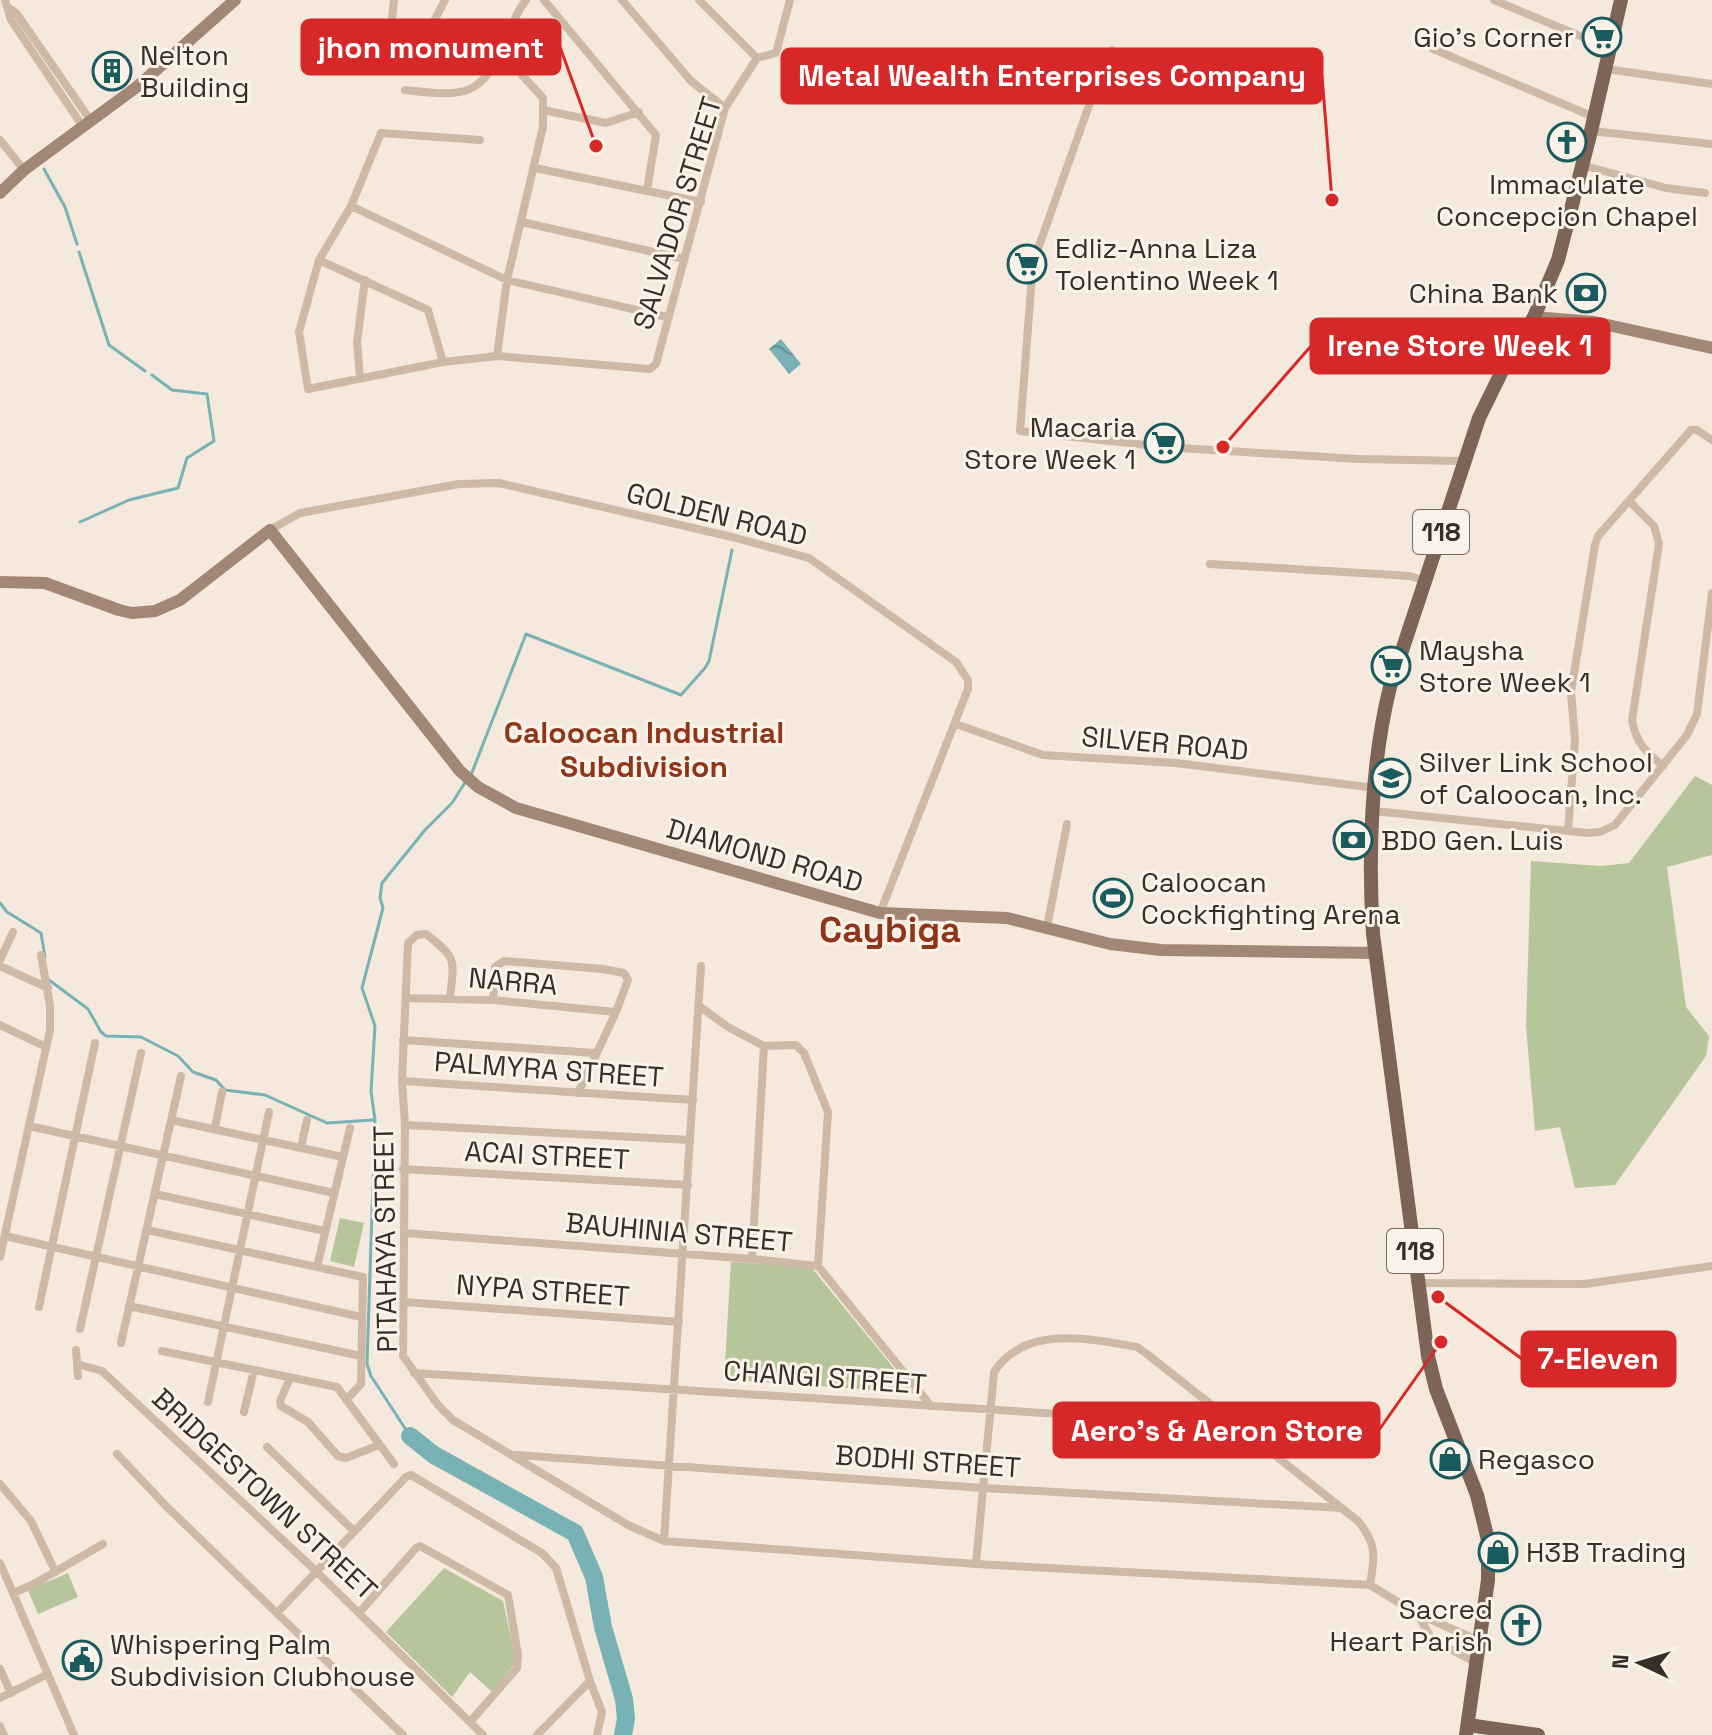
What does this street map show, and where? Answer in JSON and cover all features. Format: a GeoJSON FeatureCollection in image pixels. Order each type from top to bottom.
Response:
{"type":"FeatureCollection","features":[{"type":"Feature","properties":{"kind":"main road"},"geometry":{"type":"LineString","coordinates":[[0,193],[24,170],[138,86],[235,0]]}},
{"type":"Feature","properties":{"kind":"main road","name":"118"},"geometry":{"type":"LineString","coordinates":[[1467,1730],[1488,1580],[1488,1540],[1477,1495],[1436,1389],[1428,1356],[1371,899],[1381,720],[1464,461],[1489,396],[1534,317],[1558,260],[1621,0]]}},
{"type":"Feature","properties":{"kind":"main road"},"geometry":{"type":"LineString","coordinates":[[1534,317],[1594,322],[1712,348]]}},
{"type":"Feature","properties":{"kind":"main road"},"geometry":{"type":"LineString","coordinates":[[0,582],[45,583],[119,610],[132,613],[155,611],[180,600],[270,530]]}},
{"type":"Feature","properties":{"kind":"main road","name":"DIAMOND ROAD"},"geometry":{"type":"LineString","coordinates":[[270,530],[468,778],[516,808],[880,913],[1007,918],[1110,944],[1161,950],[1376,953]]}},
{"type":"Feature","properties":{"kind":"main road"},"geometry":{"type":"LineString","coordinates":[[1467,1730],[1538,1735]]}},
{"type":"Feature","properties":{"kind":"street"},"geometry":{"type":"LineString","coordinates":[[394,0],[392,36],[395,41],[406,45],[433,23],[445,0]]}},
{"type":"Feature","properties":{"kind":"street"},"geometry":{"type":"LineString","coordinates":[[405,90],[447,95],[476,87],[488,76],[526,0]]}},
{"type":"Feature","properties":{"kind":"street"},"geometry":{"type":"LineString","coordinates":[[544,0],[656,135],[647,190]]}},
{"type":"Feature","properties":{"kind":"street"},"geometry":{"type":"LineString","coordinates":[[622,0],[691,81],[725,108]]}},
{"type":"Feature","properties":{"kind":"street"},"geometry":{"type":"LineString","coordinates":[[699,0],[757,58]]}},
{"type":"Feature","properties":{"kind":"street","name":"SALVADOR STREET"},"geometry":{"type":"LineString","coordinates":[[497,356],[650,369],[656,364],[725,108],[757,58],[776,53],[790,0]]}},
{"type":"Feature","properties":{"kind":"street"},"geometry":{"type":"LineString","coordinates":[[1494,0],[1611,49]]}},
{"type":"Feature","properties":{"kind":"street"},"geometry":{"type":"LineString","coordinates":[[7,4],[17,14],[87,124]]}},
{"type":"Feature","properties":{"kind":"street"},"geometry":{"type":"LineString","coordinates":[[1433,49],[1592,124],[1712,144]]}},
{"type":"Feature","properties":{"kind":"street"},"geometry":{"type":"LineString","coordinates":[[1112,50],[1092,97],[1033,263],[1020,431],[1178,448],[1359,459],[1464,461]]}},
{"type":"Feature","properties":{"kind":"street"},"geometry":{"type":"LineString","coordinates":[[480,140],[381,133],[351,206],[319,260],[299,332],[308,389],[443,362],[497,356],[507,280],[543,127],[543,98],[501,52]]}},
{"type":"Feature","properties":{"kind":"street"},"geometry":{"type":"LineString","coordinates":[[1606,69],[1712,84]]}},
{"type":"Feature","properties":{"kind":"street"},"geometry":{"type":"LineString","coordinates":[[543,110],[606,123],[639,112]]}},
{"type":"Feature","properties":{"kind":"street"},"geometry":{"type":"LineString","coordinates":[[0,140],[24,170]]}},
{"type":"Feature","properties":{"kind":"street"},"geometry":{"type":"LineString","coordinates":[[1582,165],[1666,188],[1705,193]]}},
{"type":"Feature","properties":{"kind":"street"},"geometry":{"type":"LineString","coordinates":[[535,168],[701,202]]}},
{"type":"Feature","properties":{"kind":"street"},"geometry":{"type":"LineString","coordinates":[[351,206],[507,280],[667,317]]}},
{"type":"Feature","properties":{"kind":"street"},"geometry":{"type":"LineString","coordinates":[[522,222],[684,259]]}},
{"type":"Feature","properties":{"kind":"street"},"geometry":{"type":"LineString","coordinates":[[319,260],[428,310],[443,362]]}},
{"type":"Feature","properties":{"kind":"street"},"geometry":{"type":"LineString","coordinates":[[360,377],[357,342],[365,280]]}},
{"type":"Feature","properties":{"kind":"street"},"geometry":{"type":"LineString","coordinates":[[1568,831],[1575,740],[1571,692],[1598,536],[1691,430],[1697,430],[1712,440]]}},
{"type":"Feature","properties":{"kind":"street","name":"GOLDEN ROAD"},"geometry":{"type":"LineString","coordinates":[[270,530],[300,513],[459,484],[499,483],[809,558],[916,632],[963,670],[968,680],[956,724],[880,913]]}},
{"type":"Feature","properties":{"kind":"street"},"geometry":{"type":"LineString","coordinates":[[1629,501],[1654,526],[1659,544],[1632,720],[1635,738],[1663,766]]}},
{"type":"Feature","properties":{"kind":"street"},"geometry":{"type":"LineString","coordinates":[[1210,564],[1410,576],[1425,581]]}},
{"type":"Feature","properties":{"kind":"street"},"geometry":{"type":"LineString","coordinates":[[1374,811],[1568,831],[1600,832],[1615,825],[1687,735],[1697,714],[1712,593]]}},
{"type":"Feature","properties":{"kind":"street","name":"SILVER ROAD"},"geometry":{"type":"LineString","coordinates":[[956,724],[1043,755],[1176,763],[1376,788]]}},
{"type":"Feature","properties":{"kind":"street"},"geometry":{"type":"LineString","coordinates":[[1047,927],[1067,824]]}},
{"type":"Feature","properties":{"kind":"street"},"geometry":{"type":"LineString","coordinates":[[0,960],[13,932]]}},
{"type":"Feature","properties":{"kind":"street","name":"PITAHAYA STREET"},"geometry":{"type":"LineString","coordinates":[[450,998],[454,960],[447,950],[426,934],[417,935],[408,943],[403,1040],[403,1356],[438,1405],[453,1420],[628,1525],[664,1541],[976,1564],[1370,1585]]}},
{"type":"Feature","properties":{"kind":"street"},"geometry":{"type":"LineString","coordinates":[[0,1257],[51,1018],[41,955]]}},
{"type":"Feature","properties":{"kind":"street"},"geometry":{"type":"LineString","coordinates":[[493,1000],[495,967],[504,961],[624,973],[628,980],[616,1012],[578,1093]]}},
{"type":"Feature","properties":{"kind":"street"},"geometry":{"type":"LineString","coordinates":[[0,966],[48,988]]}},
{"type":"Feature","properties":{"kind":"street"},"geometry":{"type":"LineString","coordinates":[[664,1541],[701,966]]}},
{"type":"Feature","properties":{"kind":"street","name":"NARRA"},"geometry":{"type":"LineString","coordinates":[[406,998],[493,1000],[616,1012]]}},
{"type":"Feature","properties":{"kind":"street"},"geometry":{"type":"LineString","coordinates":[[699,1006],[728,1027],[764,1046],[796,1045],[804,1053],[828,1112],[818,1266]]}},
{"type":"Feature","properties":{"kind":"street"},"geometry":{"type":"LineString","coordinates":[[0,1025],[46,1047]]}},
{"type":"Feature","properties":{"kind":"street"},"geometry":{"type":"LineString","coordinates":[[403,1040],[595,1053]]}},
{"type":"Feature","properties":{"kind":"street"},"geometry":{"type":"LineString","coordinates":[[39,1307],[95,1043]]}},
{"type":"Feature","properties":{"kind":"street"},"geometry":{"type":"LineString","coordinates":[[752,1259],[764,1046]]}},
{"type":"Feature","properties":{"kind":"street"},"geometry":{"type":"LineString","coordinates":[[80,1329],[141,1053]]}},
{"type":"Feature","properties":{"kind":"street"},"geometry":{"type":"LineString","coordinates":[[121,1343],[181,1076]]}},
{"type":"Feature","properties":{"kind":"street","name":"PALMYRA STREET"},"geometry":{"type":"LineString","coordinates":[[402,1081],[693,1100]]}},
{"type":"Feature","properties":{"kind":"street"},"geometry":{"type":"LineString","coordinates":[[215,1128],[222,1092]]}},
{"type":"Feature","properties":{"kind":"street"},"geometry":{"type":"LineString","coordinates":[[208,1402],[269,1112]]}},
{"type":"Feature","properties":{"kind":"street"},"geometry":{"type":"LineString","coordinates":[[171,1120],[343,1157]]}},
{"type":"Feature","properties":{"kind":"street"},"geometry":{"type":"LineString","coordinates":[[301,1147],[307,1120]]}},
{"type":"Feature","properties":{"kind":"street"},"geometry":{"type":"LineString","coordinates":[[405,1125],[690,1140]]}},
{"type":"Feature","properties":{"kind":"street"},"geometry":{"type":"LineString","coordinates":[[29,1126],[334,1193]]}},
{"type":"Feature","properties":{"kind":"street"},"geometry":{"type":"LineString","coordinates":[[317,1267],[350,1128]]}},
{"type":"Feature","properties":{"kind":"street","name":"ACAI STREET"},"geometry":{"type":"LineString","coordinates":[[403,1169],[688,1185]]}},
{"type":"Feature","properties":{"kind":"street"},"geometry":{"type":"LineString","coordinates":[[155,1194],[325,1231]]}},
{"type":"Feature","properties":{"kind":"street"},"geometry":{"type":"LineString","coordinates":[[147,1230],[363,1277],[361,1384],[347,1399]]}},
{"type":"Feature","properties":{"kind":"street","name":"BAUHINIA STREET"},"geometry":{"type":"LineString","coordinates":[[404,1233],[818,1266],[931,1406]]}},
{"type":"Feature","properties":{"kind":"street"},"geometry":{"type":"LineString","coordinates":[[5,1236],[361,1317]]}},
{"type":"Feature","properties":{"kind":"street"},"geometry":{"type":"LineString","coordinates":[[1420,1283],[1585,1284],[1712,1266]]}},
{"type":"Feature","properties":{"kind":"street","name":"NYPA STREET"},"geometry":{"type":"LineString","coordinates":[[404,1302],[679,1322]]}},
{"type":"Feature","properties":{"kind":"street"},"geometry":{"type":"LineString","coordinates":[[129,1306],[361,1356]]}},
{"type":"Feature","properties":{"kind":"street"},"geometry":{"type":"LineString","coordinates":[[976,1564],[994,1372],[1001,1362],[1034,1342],[1052,1337],[1137,1347],[1358,1521],[1371,1538],[1374,1559],[1370,1585],[1416,1613],[1479,1641]]}},
{"type":"Feature","properties":{"kind":"street"},"geometry":{"type":"LineString","coordinates":[[76,1350],[78,1376]]}},
{"type":"Feature","properties":{"kind":"street"},"geometry":{"type":"LineString","coordinates":[[162,1351],[337,1387],[394,1464]]}},
{"type":"Feature","properties":{"kind":"street","name":"BRIDGESTOWN STREET"},"geometry":{"type":"LineString","coordinates":[[77,1364],[102,1371],[317,1572],[483,1735]]}},
{"type":"Feature","properties":{"kind":"street"},"geometry":{"type":"LineString","coordinates":[[244,1412],[254,1370]]}},
{"type":"Feature","properties":{"kind":"street","name":"CHANGI STREET"},"geometry":{"type":"LineString","coordinates":[[414,1373],[1233,1425]]}},
{"type":"Feature","properties":{"kind":"street"},"geometry":{"type":"LineString","coordinates":[[290,1378],[280,1401],[281,1406],[308,1422],[338,1456],[346,1458],[379,1445]]}},
{"type":"Feature","properties":{"kind":"street"},"geometry":{"type":"LineString","coordinates":[[267,1447],[354,1531]]}},
{"type":"Feature","properties":{"kind":"street"},"geometry":{"type":"LineString","coordinates":[[117,1454],[166,1506],[401,1735]]}},
{"type":"Feature","properties":{"kind":"street","name":"BODHI STREET"},"geometry":{"type":"LineString","coordinates":[[513,1455],[983,1488],[1341,1508]]}},
{"type":"Feature","properties":{"kind":"street"},"geometry":{"type":"LineString","coordinates":[[277,1613],[411,1475],[542,1553],[556,1568],[602,1712],[597,1735]]}},
{"type":"Feature","properties":{"kind":"street"},"geometry":{"type":"LineString","coordinates":[[0,1484],[31,1521],[55,1571]]}},
{"type":"Feature","properties":{"kind":"street"},"geometry":{"type":"LineString","coordinates":[[13,1593],[103,1544]]}},
{"type":"Feature","properties":{"kind":"street"},"geometry":{"type":"LineString","coordinates":[[359,1613],[420,1546],[508,1595],[518,1655],[517,1668],[470,1722]]}},
{"type":"Feature","properties":{"kind":"street"},"geometry":{"type":"LineString","coordinates":[[0,1563],[74,1735]]}},
{"type":"Feature","properties":{"kind":"street"},"geometry":{"type":"LineString","coordinates":[[1416,1613],[1431,1638],[1476,1663]]}},
{"type":"Feature","properties":{"kind":"street"},"geometry":{"type":"LineString","coordinates":[[0,1669],[11,1693]]}},
{"type":"Feature","properties":{"kind":"street"},"geometry":{"type":"LineString","coordinates":[[0,1698],[48,1674]]}},
{"type":"Feature","properties":{"kind":"street"},"geometry":{"type":"LineString","coordinates":[[537,1735],[590,1681]]}},
{"type":"Feature","properties":{"kind":"street"},"geometry":{"type":"LineString","coordinates":[[0,1726],[4,1735]]}},
{"type":"Feature","properties":{"kind":"green space"},"geometry":{"type":"Polygon","coordinates":[[[1695,776],[1712,785],[1712,855],[1667,867],[1686,1007],[1709,1036],[1706,1056],[1615,1185],[1575,1188],[1560,1127],[1535,1131],[1526,1026],[1531,861],[1601,866],[1629,863],[1695,776]]]}},
{"type":"Feature","properties":{"kind":"green space"},"geometry":{"type":"Polygon","coordinates":[[[340,1218],[364,1223],[354,1267],[330,1261],[340,1218]]]}},
{"type":"Feature","properties":{"kind":"green space"},"geometry":{"type":"Polygon","coordinates":[[[731,1262],[811,1267],[914,1393],[724,1379],[731,1262]]]}},
{"type":"Feature","properties":{"kind":"green space"},"geometry":{"type":"Polygon","coordinates":[[[444,1568],[503,1601],[516,1662],[492,1692],[470,1672],[452,1697],[386,1632],[444,1568]]]}},
{"type":"Feature","properties":{"kind":"green space"},"geometry":{"type":"Polygon","coordinates":[[[68,1573],[78,1597],[38,1614],[28,1590],[68,1573]]]}},
{"type":"Feature","properties":{"kind":"water"},"geometry":{"type":"Polygon","coordinates":[[[781,339],[801,364],[789,374],[769,349],[781,339]]]}},
{"type":"Feature","properties":{"kind":"waterway"},"geometry":{"type":"LineString","coordinates":[[44,169],[65,207],[77,244]]}},
{"type":"Feature","properties":{"kind":"waterway"},"geometry":{"type":"LineString","coordinates":[[79,252],[109,345],[145,371]]}},
{"type":"Feature","properties":{"kind":"waterway"},"geometry":{"type":"LineString","coordinates":[[80,522],[129,500],[178,488],[187,458],[214,441],[207,394],[172,390],[152,375]]}},
{"type":"Feature","properties":{"kind":"waterway"},"geometry":{"type":"LineString","coordinates":[[471,775],[526,634],[681,695],[709,661],[732,550]]}},
{"type":"Feature","properties":{"kind":"waterway"},"geometry":{"type":"LineString","coordinates":[[410,1436],[371,1376],[367,1364],[375,1120],[371,1091],[375,1026],[362,988],[383,908],[380,898],[382,883],[425,830],[452,803],[466,781]]}},
{"type":"Feature","properties":{"kind":"waterway"},"geometry":{"type":"LineString","coordinates":[[0,903],[7,912],[41,933],[45,957]]}},
{"type":"Feature","properties":{"kind":"waterway"},"geometry":{"type":"LineString","coordinates":[[49,980],[88,1009],[106,1036],[141,1037],[178,1056],[193,1072],[216,1080],[225,1090],[265,1095],[327,1123],[373,1120]]}},
{"type":"Feature","properties":{"kind":"waterway"},"geometry":{"type":"LineString","coordinates":[[410,1436],[434,1455],[575,1533],[594,1577],[603,1627],[624,1699],[626,1719],[623,1735]]}},
{"type":"Feature","properties":{"kind":"place","name":"Gio's Corner"},"geometry":{"type":"Point","coordinates":[1602,37]}},
{"type":"Feature","properties":{"kind":"place","name":"Nelton Building"},"geometry":{"type":"Point","coordinates":[112,71]}},
{"type":"Feature","properties":{"kind":"place","name":"Immaculate Concepcion Chapel"},"geometry":{"type":"Point","coordinates":[1567,142]}},
{"type":"Feature","properties":{"kind":"place","name":"jhon monument"},"geometry":{"type":"Point","coordinates":[596,146]}},
{"type":"Feature","properties":{"kind":"place","name":"Metal Wealth Enterprises Company"},"geometry":{"type":"Point","coordinates":[1332,200]}},
{"type":"Feature","properties":{"kind":"place","name":"Edliz-Anna Liza Tolentino Week 1"},"geometry":{"type":"Point","coordinates":[1027,264]}},
{"type":"Feature","properties":{"kind":"place","name":"China Bank"},"geometry":{"type":"Point","coordinates":[1586,293]}},
{"type":"Feature","properties":{"kind":"place","name":"Macaria Store Week 1"},"geometry":{"type":"Point","coordinates":[1164,443]}},
{"type":"Feature","properties":{"kind":"place","name":"Irene Store Week 1"},"geometry":{"type":"Point","coordinates":[1223,447]}},
{"type":"Feature","properties":{"kind":"place","name":"Maysha Store Week 1"},"geometry":{"type":"Point","coordinates":[1391,666]}},
{"type":"Feature","properties":{"kind":"place","name":"Silver Link School of Caloocan, Inc."},"geometry":{"type":"Point","coordinates":[1391,778]}},
{"type":"Feature","properties":{"kind":"place","name":"BDO Gen. Luis"},"geometry":{"type":"Point","coordinates":[1353,840]}},
{"type":"Feature","properties":{"kind":"place","name":"Caloocan Cockfighting Arena"},"geometry":{"type":"Point","coordinates":[1113,898]}},
{"type":"Feature","properties":{"kind":"place","name":"7-Eleven"},"geometry":{"type":"Point","coordinates":[1438,1297]}},
{"type":"Feature","properties":{"kind":"place","name":"Aero's & Aeron Store"},"geometry":{"type":"Point","coordinates":[1441,1342]}},
{"type":"Feature","properties":{"kind":"place","name":"Regasco"},"geometry":{"type":"Point","coordinates":[1450,1459]}},
{"type":"Feature","properties":{"kind":"place","name":"H3B Trading"},"geometry":{"type":"Point","coordinates":[1498,1552]}},
{"type":"Feature","properties":{"kind":"place","name":"Sacred Heart Parish"},"geometry":{"type":"Point","coordinates":[1521,1625]}},
{"type":"Feature","properties":{"kind":"place","name":"Whispering Palm Subdivision Clubhouse"},"geometry":{"type":"Point","coordinates":[82,1660]}},
{"type":"Feature","properties":{"kind":"district","name":"Caloocan Industrial Subdivision"},"geometry":{"type":"Point","coordinates":[644,749]}},
{"type":"Feature","properties":{"kind":"district","name":"Caybiga"},"geometry":{"type":"Point","coordinates":[890,930]}}]}
